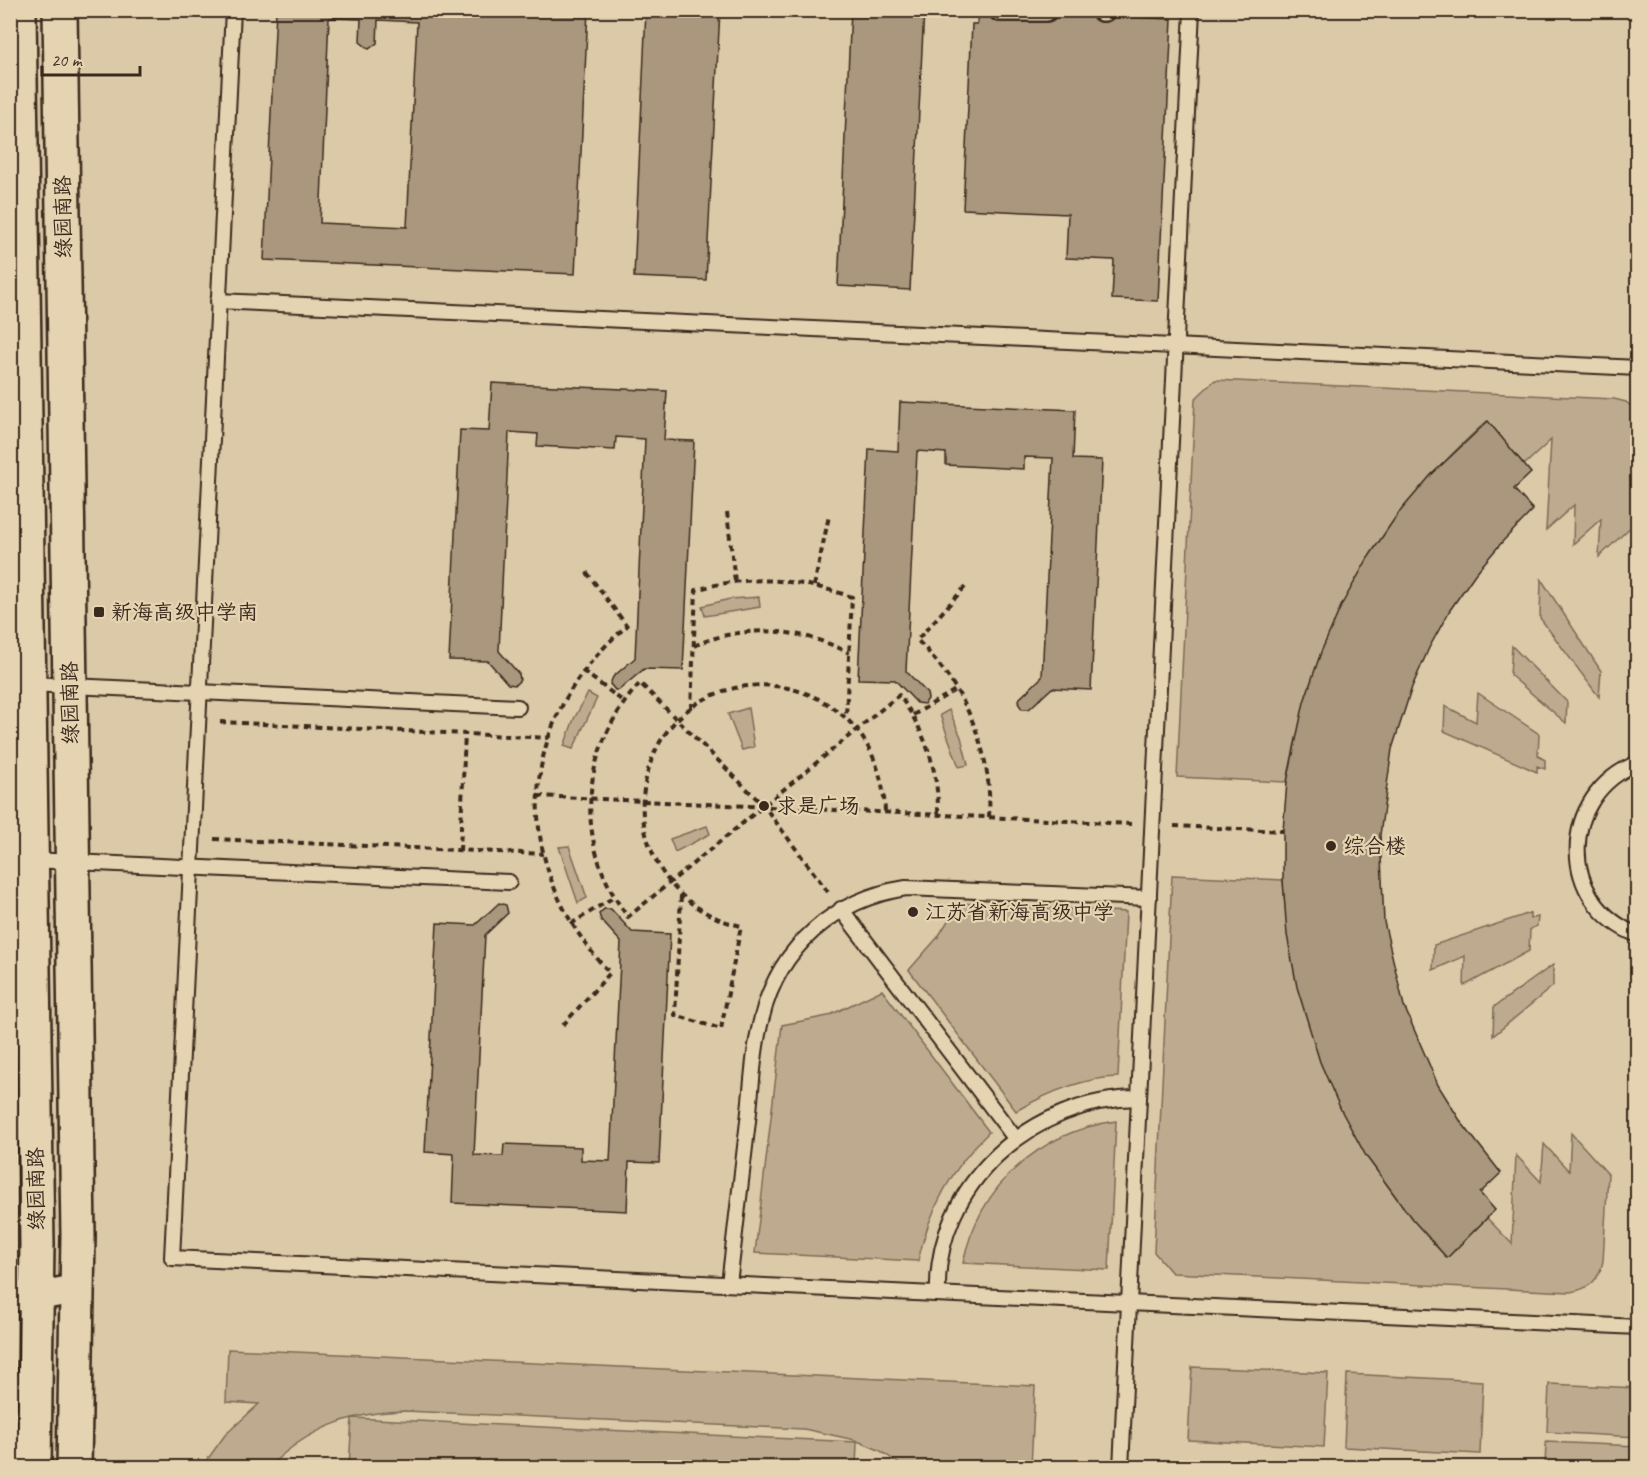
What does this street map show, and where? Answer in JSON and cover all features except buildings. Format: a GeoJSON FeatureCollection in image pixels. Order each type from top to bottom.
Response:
{"type":"FeatureCollection","features":[{"type":"Feature","properties":{"kind":"street","name":"绿园南路"},"geometry":{"type":"LineString","coordinates":[[19,10],[32,860],[24,1296],[34,1467]]}},
{"type":"Feature","properties":{"kind":"street","name":"绿园南路"},"geometry":{"type":"LineString","coordinates":[[60,10],[77,1288],[74,1467]]}},
{"type":"Feature","properties":{"kind":"street"},"geometry":{"type":"LineString","coordinates":[[1000,10],[1046,10]]}},
{"type":"Feature","properties":{"kind":"street"},"geometry":{"type":"LineString","coordinates":[[24,1296],[77,1288]]}},
{"type":"Feature","properties":{"kind":"lane"},"geometry":{"type":"LineString","coordinates":[[233,10],[172,1258],[1638,1327]]}},
{"type":"Feature","properties":{"kind":"lane"},"geometry":{"type":"LineString","coordinates":[[1121,1467],[1192,10]]}},
{"type":"Feature","properties":{"kind":"lane"},"geometry":{"type":"LineString","coordinates":[[218,301],[1638,368]]}},
{"type":"Feature","properties":{"kind":"lane"},"geometry":{"type":"LineString","coordinates":[[29,684],[518,707]]}},
{"type":"Feature","properties":{"kind":"lane"},"geometry":{"type":"LineString","coordinates":[[1638,763],[1616,774],[1591,800],[1581,821],[1577,844],[1582,880],[1593,901],[1609,918],[1638,935]]}},
{"type":"Feature","properties":{"kind":"lane"},"geometry":{"type":"LineString","coordinates":[[32,860],[509,882]]}},
{"type":"Feature","properties":{"kind":"lane"},"geometry":{"type":"LineString","coordinates":[[729,1284],[764,1008],[777,976],[789,956],[812,931],[841,909],[883,892],[917,888],[1149,898]]}},
{"type":"Feature","properties":{"kind":"lane"},"geometry":{"type":"LineString","coordinates":[[841,909],[1015,1138]]}},
{"type":"Feature","properties":{"kind":"lane"},"geometry":{"type":"LineString","coordinates":[[938,1294],[942,1252],[956,1213],[976,1177],[1015,1138],[1050,1117],[1076,1107],[1102,1101],[1139,1098]]}},
{"type":"Feature","properties":{"kind":"path"},"geometry":{"type":"LineString","coordinates":[[727,512],[735,582]]}},
{"type":"Feature","properties":{"kind":"path"},"geometry":{"type":"LineString","coordinates":[[814,586],[829,516]]}},
{"type":"Feature","properties":{"kind":"path"},"geometry":{"type":"LineString","coordinates":[[563,1025],[610,973],[571,924],[556,896],[543,854],[538,796],[549,738],[566,698],[583,671],[627,626],[585,570]]}},
{"type":"Feature","properties":{"kind":"path"},"geometry":{"type":"LineString","coordinates":[[690,710],[696,590],[735,582],[775,580],[814,586],[852,597],[846,717]]}},
{"type":"Feature","properties":{"kind":"path"},"geometry":{"type":"LineString","coordinates":[[965,588],[917,639],[957,689],[982,746],[988,777],[989,817]]}},
{"type":"Feature","properties":{"kind":"path"},"geometry":{"type":"LineString","coordinates":[[694,646],[724,636],[772,631],[808,637],[849,654]]}},
{"type":"Feature","properties":{"kind":"path"},"geometry":{"type":"LineString","coordinates":[[583,671],[624,702]]}},
{"type":"Feature","properties":{"kind":"path"},"geometry":{"type":"LineString","coordinates":[[841,909],[764,806],[640,683],[624,702],[601,744],[591,780],[589,798],[595,853],[614,897],[628,917],[764,806],[899,695],[913,715],[932,760],[938,815]]}},
{"type":"Feature","properties":{"kind":"path"},"geometry":{"type":"LineString","coordinates":[[681,896],[675,1015],[721,1029],[741,926],[709,915],[681,896],[670,883],[649,846],[644,822],[643,796],[648,771],[657,748],[672,727],[690,710],[728,690],[770,685],[811,694],[846,717],[867,743],[880,774],[885,812]]}},
{"type":"Feature","properties":{"kind":"path"},"geometry":{"type":"LineString","coordinates":[[913,715],[957,689]]}},
{"type":"Feature","properties":{"kind":"path"},"geometry":{"type":"LineString","coordinates":[[198,721],[549,738]]}},
{"type":"Feature","properties":{"kind":"path"},"geometry":{"type":"LineString","coordinates":[[460,851],[465,734]]}},
{"type":"Feature","properties":{"kind":"path"},"geometry":{"type":"LineString","coordinates":[[538,796],[1283,831]]}},
{"type":"Feature","properties":{"kind":"path"},"geometry":{"type":"LineString","coordinates":[[192,838],[543,854]]}},
{"type":"Feature","properties":{"kind":"path"},"geometry":{"type":"LineString","coordinates":[[571,924],[614,897]]}},
{"type":"Feature","properties":{"kind":"shaded area"},"geometry":{"type":"Polygon","coordinates":[[[1215,380],[1614,399],[1626,402],[1638,412],[1637,521],[1599,557],[1601,519],[1573,544],[1574,505],[1546,530],[1551,440],[1524,465],[1487,421],[1447,459],[1412,498],[1381,540],[1355,584],[1332,629],[1313,678],[1298,728],[1287,782],[1177,777],[1195,399],[1215,380]]]}},
{"type":"Feature","properties":{"kind":"shaded area"},"geometry":{"type":"Polygon","coordinates":[[[1541,579],[1601,671],[1599,697],[1540,618],[1541,579]]]}},
{"type":"Feature","properties":{"kind":"shaded area"},"geometry":{"type":"Polygon","coordinates":[[[759,597],[760,607],[705,616],[702,606],[730,599],[759,597]]]}},
{"type":"Feature","properties":{"kind":"shaded area"},"geometry":{"type":"Polygon","coordinates":[[[1512,646],[1567,702],[1566,723],[1510,675],[1512,646]]]}},
{"type":"Feature","properties":{"kind":"shaded area"},"geometry":{"type":"Polygon","coordinates":[[[588,693],[597,698],[573,749],[564,746],[574,719],[588,693]]]}},
{"type":"Feature","properties":{"kind":"shaded area"},"geometry":{"type":"Polygon","coordinates":[[[1478,693],[1539,734],[1538,756],[1545,760],[1545,769],[1537,766],[1537,772],[1444,731],[1445,706],[1476,722],[1478,693]]]}},
{"type":"Feature","properties":{"kind":"shaded area"},"geometry":{"type":"Polygon","coordinates":[[[748,708],[754,747],[742,750],[728,714],[748,708]]]}},
{"type":"Feature","properties":{"kind":"shaded area"},"geometry":{"type":"Polygon","coordinates":[[[949,710],[961,737],[968,765],[959,767],[940,715],[949,710]]]}},
{"type":"Feature","properties":{"kind":"shaded area"},"geometry":{"type":"Polygon","coordinates":[[[707,826],[710,834],[675,852],[670,839],[707,826]]]}},
{"type":"Feature","properties":{"kind":"shaded area"},"geometry":{"type":"Polygon","coordinates":[[[569,846],[587,898],[578,903],[559,847],[569,846]]]}},
{"type":"Feature","properties":{"kind":"shaded area"},"geometry":{"type":"Polygon","coordinates":[[[1172,875],[1283,880],[1298,985],[1312,1035],[1331,1084],[1380,1175],[1412,1218],[1447,1258],[1487,1218],[1512,1244],[1516,1155],[1541,1182],[1544,1144],[1569,1171],[1571,1133],[1608,1174],[1603,1261],[1596,1278],[1583,1289],[1570,1292],[1172,1273],[1154,1252],[1172,875]]]}},
{"type":"Feature","properties":{"kind":"shaded area"},"geometry":{"type":"Polygon","coordinates":[[[959,903],[1126,912],[1118,1077],[1078,1083],[1040,1098],[1016,1111],[909,970],[938,937],[959,903]]]}},
{"type":"Feature","properties":{"kind":"shaded area"},"geometry":{"type":"Polygon","coordinates":[[[1530,913],[1530,919],[1538,917],[1537,926],[1530,929],[1529,951],[1464,986],[1465,956],[1433,970],[1434,945],[1530,913]]]}},
{"type":"Feature","properties":{"kind":"shaded area"},"geometry":{"type":"Polygon","coordinates":[[[1553,965],[1553,986],[1493,1036],[1494,1007],[1553,965]]]}},
{"type":"Feature","properties":{"kind":"shaded area"},"geometry":{"type":"Polygon","coordinates":[[[882,990],[989,1132],[963,1160],[943,1191],[928,1224],[918,1261],[755,1253],[782,1025],[828,1016],[882,990]]]}},
{"type":"Feature","properties":{"kind":"shaded area"},"geometry":{"type":"Polygon","coordinates":[[[1116,1121],[1109,1270],[963,1263],[971,1235],[983,1210],[998,1187],[1017,1167],[1038,1150],[1062,1137],[1088,1127],[1116,1121]]]}},
{"type":"Feature","properties":{"kind":"shaded area"},"geometry":{"type":"Polygon","coordinates":[[[228,1349],[1035,1386],[1031,1467],[904,1467],[879,1450],[855,1440],[804,1429],[405,1411],[366,1415],[331,1425],[299,1442],[269,1467],[202,1467],[225,1435],[259,1404],[226,1402],[228,1349]]]}},
{"type":"Feature","properties":{"kind":"shaded area"},"geometry":{"type":"Polygon","coordinates":[[[1192,1367],[1328,1373],[1324,1447],[1188,1440],[1192,1367]]]}},
{"type":"Feature","properties":{"kind":"shaded area"},"geometry":{"type":"Polygon","coordinates":[[[1347,1374],[1483,1381],[1480,1454],[1344,1447],[1347,1374]]]}},
{"type":"Feature","properties":{"kind":"shaded area"},"geometry":{"type":"Polygon","coordinates":[[[1549,1384],[1637,1388],[1637,1437],[1547,1432],[1549,1384]]]}},
{"type":"Feature","properties":{"kind":"shaded area"},"geometry":{"type":"Polygon","coordinates":[[[352,1418],[857,1442],[856,1467],[349,1467],[352,1418]]]}},
{"type":"Feature","properties":{"kind":"shaded area"},"geometry":{"type":"Polygon","coordinates":[[[1546,1442],[1637,1446],[1637,1467],[1545,1467],[1546,1442]]]}},
{"type":"Feature","properties":{"kind":"shaded area"},"geometry":{"type":"Polygon","coordinates":[[[1187,1460],[1324,1466],[1187,1467],[1187,1460]]]}},
{"type":"Feature","properties":{"kind":"place","name":"新海高级中学南"},"geometry":{"type":"Point","coordinates":[99,612]}},
{"type":"Feature","properties":{"kind":"place","name":"求是广场"},"geometry":{"type":"Point","coordinates":[764,806]}},
{"type":"Feature","properties":{"kind":"place","name":"综合楼"},"geometry":{"type":"Point","coordinates":[1331,846]}},
{"type":"Feature","properties":{"kind":"place","name":"江苏省新海高级中学"},"geometry":{"type":"Point","coordinates":[913,912]}}]}
